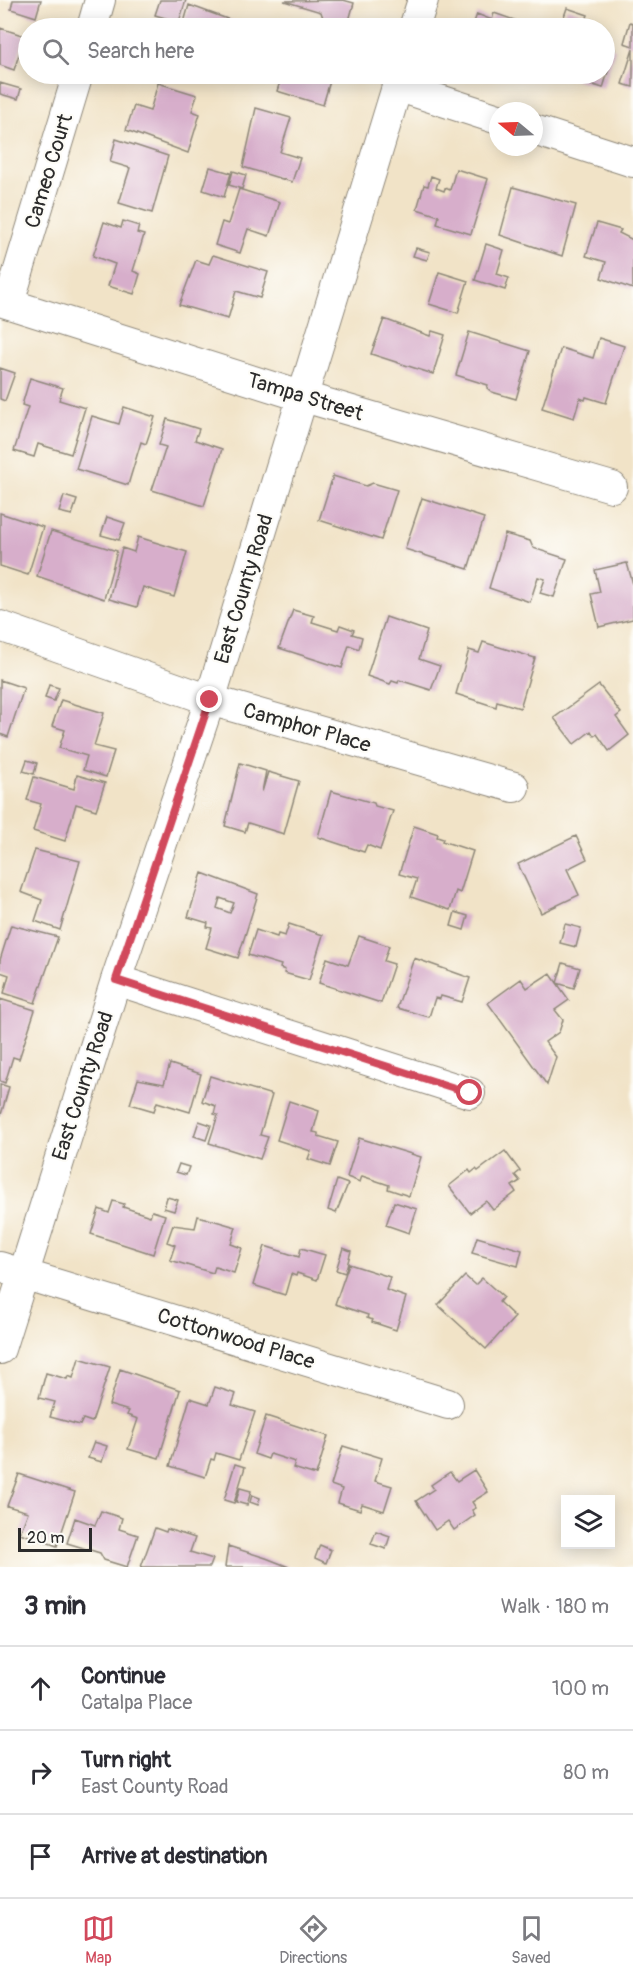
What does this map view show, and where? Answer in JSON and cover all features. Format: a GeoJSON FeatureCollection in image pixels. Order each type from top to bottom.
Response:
{"type":"FeatureCollection","features":[{"type":"Feature","properties":{"kind":"street"},"geometry":{"type":"LineString","coordinates":[[95,18],[100,0]]}},
{"type":"Feature","properties":{"kind":"street"},"geometry":{"type":"LineString","coordinates":[[417,18],[423,0]]}},
{"type":"Feature","properties":{"kind":"street","name":"Cameo Court"},"geometry":{"type":"LineString","coordinates":[[4,302],[75,84]]}},
{"type":"Feature","properties":{"kind":"street","name":"East County Road"},"geometry":{"type":"LineString","coordinates":[[0,1349],[12,1270],[116,980],[210,700],[398,84]]}},
{"type":"Feature","properties":{"kind":"street"},"geometry":{"type":"LineString","coordinates":[[409,84],[489,115]]}},
{"type":"Feature","properties":{"kind":"street"},"geometry":{"type":"LineString","coordinates":[[543,133],[633,162]]}},
{"type":"Feature","properties":{"kind":"street","name":"Tampa Street"},"geometry":{"type":"LineString","coordinates":[[4,302],[304,397],[612,487]]}},
{"type":"Feature","properties":{"kind":"street","name":"Camphor Place"},"geometry":{"type":"LineString","coordinates":[[0,626],[210,700],[514,787]]}},
{"type":"Feature","properties":{"kind":"street"},"geometry":{"type":"LineString","coordinates":[[116,980],[470,1093]]}},
{"type":"Feature","properties":{"kind":"street","name":"Cottonwood Place"},"geometry":{"type":"LineString","coordinates":[[12,1270],[448,1404]]}},
{"type":"Feature","properties":{"kind":"building"},"geometry":{"type":"Polygon","coordinates":[[[13,0],[41,0],[36,17],[11,9],[13,0]]]}},
{"type":"Feature","properties":{"kind":"building"},"geometry":{"type":"Polygon","coordinates":[[[160,0],[186,0],[180,18],[155,15],[160,0]]]}},
{"type":"Feature","properties":{"kind":"building"},"geometry":{"type":"Polygon","coordinates":[[[343,0],[354,3],[350,18],[323,18],[321,12],[284,1],[343,0]]]}},
{"type":"Feature","properties":{"kind":"building"},"geometry":{"type":"Polygon","coordinates":[[[189,5],[225,18],[185,18],[189,5]]]}},
{"type":"Feature","properties":{"kind":"building"},"geometry":{"type":"Polygon","coordinates":[[[567,8],[588,15],[587,18],[564,18],[567,8]]]}},
{"type":"Feature","properties":{"kind":"building"},"geometry":{"type":"Polygon","coordinates":[[[494,13],[508,18],[493,18],[494,13]]]}},
{"type":"Feature","properties":{"kind":"building"},"geometry":{"type":"Polygon","coordinates":[[[477,14],[487,18],[476,18],[477,14]]]}},
{"type":"Feature","properties":{"kind":"building"},"geometry":{"type":"Polygon","coordinates":[[[630,22],[633,23],[633,46],[624,43],[630,22]]]}},
{"type":"Feature","properties":{"kind":"building"},"geometry":{"type":"Polygon","coordinates":[[[0,28],[18,34],[18,58],[14,70],[0,65],[0,28]]]}},
{"type":"Feature","properties":{"kind":"building"},"geometry":{"type":"Polygon","coordinates":[[[633,49],[633,87],[622,84],[633,49]]]}},
{"type":"Feature","properties":{"kind":"building"},"geometry":{"type":"Polygon","coordinates":[[[0,83],[21,89],[18,99],[0,94],[0,83]]]}},
{"type":"Feature","properties":{"kind":"building"},"geometry":{"type":"Polygon","coordinates":[[[158,84],[197,95],[192,111],[200,114],[188,153],[126,130],[134,106],[150,111],[158,84]]]}},
{"type":"Feature","properties":{"kind":"building"},"geometry":{"type":"Polygon","coordinates":[[[279,84],[329,84],[323,105],[277,91],[279,84]]]}},
{"type":"Feature","properties":{"kind":"building"},"geometry":{"type":"Polygon","coordinates":[[[590,84],[604,84],[603,88],[590,84]]]}},
{"type":"Feature","properties":{"kind":"building"},"geometry":{"type":"Polygon","coordinates":[[[256,108],[291,118],[280,152],[300,158],[292,182],[243,167],[256,108]]]}},
{"type":"Feature","properties":{"kind":"building"},"geometry":{"type":"Polygon","coordinates":[[[116,139],[168,156],[152,213],[119,203],[130,168],[110,162],[116,139]]]}},
{"type":"Feature","properties":{"kind":"building"},"geometry":{"type":"Polygon","coordinates":[[[210,167],[231,173],[224,197],[203,190],[210,167]]]}},
{"type":"Feature","properties":{"kind":"building"},"geometry":{"type":"Polygon","coordinates":[[[456,169],[488,179],[471,234],[437,224],[439,216],[417,209],[424,185],[428,186],[431,176],[439,179],[436,188],[444,191],[445,188],[450,190],[456,169]]]}},
{"type":"Feature","properties":{"kind":"building"},"geometry":{"type":"Polygon","coordinates":[[[233,171],[246,175],[242,189],[229,185],[233,171]]]}},
{"type":"Feature","properties":{"kind":"building"},"geometry":{"type":"Polygon","coordinates":[[[513,187],[576,205],[562,256],[500,235],[513,187]]]}},
{"type":"Feature","properties":{"kind":"building"},"geometry":{"type":"Polygon","coordinates":[[[239,189],[280,202],[269,236],[248,229],[240,253],[215,245],[222,222],[228,224],[239,189]]]}},
{"type":"Feature","properties":{"kind":"building"},"geometry":{"type":"Polygon","coordinates":[[[123,221],[139,226],[137,233],[144,235],[133,271],[140,274],[134,294],[108,286],[115,264],[93,256],[104,222],[121,228],[123,221]]]}},
{"type":"Feature","properties":{"kind":"building"},"geometry":{"type":"Polygon","coordinates":[[[597,223],[621,230],[619,233],[633,240],[633,289],[601,278],[606,262],[586,256],[597,223]]]}},
{"type":"Feature","properties":{"kind":"building"},"geometry":{"type":"Polygon","coordinates":[[[486,244],[504,250],[497,274],[509,278],[505,290],[475,280],[486,244]]]}},
{"type":"Feature","properties":{"kind":"building"},"geometry":{"type":"Polygon","coordinates":[[[416,248],[430,252],[427,260],[413,256],[416,248]]]}},
{"type":"Feature","properties":{"kind":"building"},"geometry":{"type":"Polygon","coordinates":[[[213,255],[268,272],[260,298],[236,291],[228,319],[179,305],[196,260],[209,264],[213,255]]]}},
{"type":"Feature","properties":{"kind":"building"},"geometry":{"type":"Polygon","coordinates":[[[439,272],[468,281],[458,313],[429,304],[439,272]]]}},
{"type":"Feature","properties":{"kind":"building"},"geometry":{"type":"Polygon","coordinates":[[[384,319],[430,336],[432,331],[445,335],[433,374],[371,354],[384,319]]]}},
{"type":"Feature","properties":{"kind":"building"},"geometry":{"type":"Polygon","coordinates":[[[469,332],[530,351],[516,399],[492,392],[487,388],[488,385],[456,375],[469,332]]]}},
{"type":"Feature","properties":{"kind":"building"},"geometry":{"type":"Polygon","coordinates":[[[599,338],[624,346],[606,403],[586,397],[585,400],[580,398],[574,418],[542,408],[561,348],[593,358],[599,338]]]}},
{"type":"Feature","properties":{"kind":"building"},"geometry":{"type":"Polygon","coordinates":[[[0,368],[15,373],[5,401],[0,399],[0,368]]]}},
{"type":"Feature","properties":{"kind":"building"},"geometry":{"type":"Polygon","coordinates":[[[30,378],[63,388],[59,400],[85,408],[71,454],[38,444],[34,457],[14,451],[28,407],[22,405],[30,378]]]}},
{"type":"Feature","properties":{"kind":"building"},"geometry":{"type":"Polygon","coordinates":[[[124,407],[155,417],[146,444],[141,442],[128,485],[76,469],[92,416],[119,424],[124,407]]]}},
{"type":"Feature","properties":{"kind":"building"},"geometry":{"type":"Polygon","coordinates":[[[167,419],[199,429],[195,440],[222,449],[204,506],[152,490],[166,447],[159,445],[167,419]]]}},
{"type":"Feature","properties":{"kind":"building"},"geometry":{"type":"Polygon","coordinates":[[[333,476],[366,486],[373,483],[397,490],[381,540],[319,520],[333,476]]]}},
{"type":"Feature","properties":{"kind":"building"},"geometry":{"type":"Polygon","coordinates":[[[64,496],[77,500],[72,515],[59,512],[64,496]]]}},
{"type":"Feature","properties":{"kind":"building"},"geometry":{"type":"Polygon","coordinates":[[[422,498],[484,518],[468,569],[405,549],[422,498]]]}},
{"type":"Feature","properties":{"kind":"building"},"geometry":{"type":"Polygon","coordinates":[[[0,513],[43,527],[28,575],[0,566],[0,513]]]}},
{"type":"Feature","properties":{"kind":"building"},"geometry":{"type":"Polygon","coordinates":[[[107,517],[125,523],[119,540],[101,535],[107,517]]]}},
{"type":"Feature","properties":{"kind":"building"},"geometry":{"type":"Polygon","coordinates":[[[51,531],[117,551],[104,599],[37,576],[51,531]]]}},
{"type":"Feature","properties":{"kind":"building"},"geometry":{"type":"Polygon","coordinates":[[[505,534],[530,541],[533,548],[567,559],[554,597],[540,593],[545,579],[538,577],[530,602],[489,588],[505,534]]]}},
{"type":"Feature","properties":{"kind":"building"},"geometry":{"type":"Polygon","coordinates":[[[138,537],[187,552],[174,597],[143,587],[137,607],[109,599],[122,548],[134,552],[138,537]]]}},
{"type":"Feature","properties":{"kind":"building"},"geometry":{"type":"Polygon","coordinates":[[[627,563],[633,584],[633,619],[599,627],[591,594],[600,592],[595,570],[627,563]]]}},
{"type":"Feature","properties":{"kind":"building"},"geometry":{"type":"Polygon","coordinates":[[[293,610],[314,616],[312,622],[338,630],[340,625],[354,630],[352,634],[362,637],[359,649],[349,645],[342,668],[279,648],[293,610]]]}},
{"type":"Feature","properties":{"kind":"building"},"geometry":{"type":"Polygon","coordinates":[[[386,617],[427,631],[419,659],[440,666],[431,690],[399,680],[398,683],[392,681],[390,684],[367,676],[386,617]]]}},
{"type":"Feature","properties":{"kind":"building"},"geometry":{"type":"Polygon","coordinates":[[[483,642],[535,658],[520,708],[497,701],[496,707],[456,694],[469,650],[479,653],[483,642]]]}},
{"type":"Feature","properties":{"kind":"building"},"geometry":{"type":"Polygon","coordinates":[[[0,680],[24,688],[8,737],[0,734],[0,680]]]}},
{"type":"Feature","properties":{"kind":"building"},"geometry":{"type":"Polygon","coordinates":[[[49,685],[59,688],[54,701],[45,698],[49,685]]]}},
{"type":"Feature","properties":{"kind":"building"},"geometry":{"type":"Polygon","coordinates":[[[599,685],[621,713],[616,717],[629,735],[609,751],[597,734],[594,736],[591,731],[574,744],[554,718],[599,685]]]}},
{"type":"Feature","properties":{"kind":"building"},"geometry":{"type":"Polygon","coordinates":[[[61,700],[104,713],[94,746],[114,751],[106,777],[83,770],[87,756],[59,748],[65,730],[52,726],[61,700]]]}},
{"type":"Feature","properties":{"kind":"building"},"geometry":{"type":"Polygon","coordinates":[[[27,760],[37,763],[34,774],[23,771],[27,760]]]}},
{"type":"Feature","properties":{"kind":"building"},"geometry":{"type":"Polygon","coordinates":[[[240,763],[266,771],[262,792],[268,772],[299,781],[284,834],[248,823],[245,832],[225,826],[240,763]]]}},
{"type":"Feature","properties":{"kind":"building"},"geometry":{"type":"Polygon","coordinates":[[[77,775],[105,783],[96,810],[76,804],[65,841],[33,831],[41,804],[27,800],[34,777],[74,789],[77,775]]]}},
{"type":"Feature","properties":{"kind":"building"},"geometry":{"type":"Polygon","coordinates":[[[331,791],[393,811],[380,850],[367,845],[364,852],[318,837],[331,791]]]}},
{"type":"Feature","properties":{"kind":"building"},"geometry":{"type":"Polygon","coordinates":[[[414,826],[438,834],[437,837],[443,839],[442,841],[473,851],[460,893],[456,891],[450,910],[411,897],[417,879],[399,874],[414,826]]]}},
{"type":"Feature","properties":{"kind":"building"},"geometry":{"type":"Polygon","coordinates":[[[576,836],[587,859],[567,869],[579,895],[541,913],[518,864],[576,836]]]}},
{"type":"Feature","properties":{"kind":"building"},"geometry":{"type":"Polygon","coordinates":[[[35,850],[80,861],[60,930],[35,921],[42,900],[21,892],[35,850]]]}},
{"type":"Feature","properties":{"kind":"building"},"geometry":{"type":"Polygon","coordinates":[[[202,873],[258,894],[238,958],[206,948],[212,928],[207,927],[208,923],[188,917],[202,873]],[[220,898],[217,908],[230,913],[234,903],[220,898]]]}},
{"type":"Feature","properties":{"kind":"building"},"geometry":{"type":"Polygon","coordinates":[[[455,912],[468,916],[464,930],[451,926],[455,912]]]}},
{"type":"Feature","properties":{"kind":"building"},"geometry":{"type":"Polygon","coordinates":[[[289,924],[323,935],[309,980],[284,973],[285,970],[280,968],[281,965],[248,955],[256,930],[277,937],[278,934],[285,936],[289,924]]]}},
{"type":"Feature","properties":{"kind":"building"},"geometry":{"type":"Polygon","coordinates":[[[565,924],[581,928],[576,947],[560,943],[565,924]]]}},
{"type":"Feature","properties":{"kind":"building"},"geometry":{"type":"Polygon","coordinates":[[[11,925],[58,937],[35,1003],[4,993],[9,975],[0,972],[0,960],[11,925]]]}},
{"type":"Feature","properties":{"kind":"building"},"geometry":{"type":"Polygon","coordinates":[[[359,936],[389,946],[384,961],[394,964],[381,1003],[319,983],[327,958],[348,965],[359,936]]]}},
{"type":"Feature","properties":{"kind":"building"},"geometry":{"type":"Polygon","coordinates":[[[414,958],[470,978],[462,1002],[441,996],[440,999],[435,998],[429,1017],[397,1008],[414,958]]]}},
{"type":"Feature","properties":{"kind":"building"},"geometry":{"type":"Polygon","coordinates":[[[563,963],[580,968],[574,988],[557,983],[563,963]]]}},
{"type":"Feature","properties":{"kind":"building"},"geometry":{"type":"Polygon","coordinates":[[[550,973],[569,1000],[555,1010],[563,1020],[559,1032],[545,1042],[556,1057],[547,1085],[488,1003],[521,979],[527,988],[550,973]]]}},
{"type":"Feature","properties":{"kind":"building"},"geometry":{"type":"Polygon","coordinates":[[[0,999],[35,1010],[19,1059],[13,1057],[5,1083],[0,1081],[0,999]]]}},
{"type":"Feature","properties":{"kind":"building"},"geometry":{"type":"Polygon","coordinates":[[[170,1064],[201,1074],[190,1112],[157,1102],[154,1111],[130,1104],[138,1079],[164,1084],[170,1064]]]}},
{"type":"Feature","properties":{"kind":"building"},"geometry":{"type":"Polygon","coordinates":[[[210,1076],[272,1095],[260,1135],[268,1137],[260,1159],[209,1143],[218,1115],[214,1114],[216,1106],[202,1101],[210,1076]]]}},
{"type":"Feature","properties":{"kind":"building"},"geometry":{"type":"Polygon","coordinates":[[[0,1084],[9,1087],[1,1115],[0,1115],[0,1084]]]}},
{"type":"Feature","properties":{"kind":"building"},"geometry":{"type":"Polygon","coordinates":[[[289,1101],[319,1111],[313,1132],[318,1133],[318,1136],[338,1142],[330,1166],[308,1159],[311,1151],[277,1140],[289,1101]]]}},
{"type":"Feature","properties":{"kind":"building"},"geometry":{"type":"Polygon","coordinates":[[[199,1121],[211,1125],[206,1140],[194,1136],[199,1121]]]}},
{"type":"Feature","properties":{"kind":"building"},"geometry":{"type":"Polygon","coordinates":[[[359,1138],[421,1157],[409,1196],[388,1189],[389,1185],[362,1176],[360,1182],[347,1177],[359,1138]]]}},
{"type":"Feature","properties":{"kind":"building"},"geometry":{"type":"Polygon","coordinates":[[[505,1151],[520,1171],[515,1175],[520,1181],[512,1186],[516,1192],[493,1210],[486,1201],[470,1213],[449,1186],[469,1170],[471,1173],[476,1169],[478,1171],[505,1151]]]}},
{"type":"Feature","properties":{"kind":"building"},"geometry":{"type":"Polygon","coordinates":[[[179,1164],[189,1167],[186,1175],[176,1172],[179,1164]]]}},
{"type":"Feature","properties":{"kind":"building"},"geometry":{"type":"Polygon","coordinates":[[[337,1180],[348,1184],[336,1213],[328,1210],[337,1180]]]}},
{"type":"Feature","properties":{"kind":"building"},"geometry":{"type":"Polygon","coordinates":[[[167,1197],[178,1200],[174,1211],[164,1208],[167,1197]]]}},
{"type":"Feature","properties":{"kind":"building"},"geometry":{"type":"Polygon","coordinates":[[[113,1201],[124,1204],[123,1207],[150,1216],[152,1211],[165,1215],[153,1254],[91,1234],[99,1209],[109,1213],[113,1201]]]}},
{"type":"Feature","properties":{"kind":"building"},"geometry":{"type":"Polygon","coordinates":[[[394,1202],[417,1209],[409,1233],[386,1225],[394,1202]]]}},
{"type":"Feature","properties":{"kind":"building"},"geometry":{"type":"Polygon","coordinates":[[[198,1216],[236,1227],[231,1244],[242,1248],[234,1273],[215,1267],[213,1273],[170,1260],[175,1245],[167,1242],[173,1225],[195,1228],[198,1216]]]}},
{"type":"Feature","properties":{"kind":"building"},"geometry":{"type":"Polygon","coordinates":[[[477,1237],[522,1250],[518,1266],[472,1253],[477,1237]]]}},
{"type":"Feature","properties":{"kind":"building"},"geometry":{"type":"Polygon","coordinates":[[[265,1246],[299,1257],[301,1248],[325,1255],[317,1280],[297,1273],[296,1276],[291,1274],[285,1295],[253,1285],[265,1246]]]}},
{"type":"Feature","properties":{"kind":"building"},"geometry":{"type":"Polygon","coordinates":[[[343,1248],[351,1251],[345,1273],[336,1270],[343,1248]]]}},
{"type":"Feature","properties":{"kind":"building"},"geometry":{"type":"Polygon","coordinates":[[[349,1264],[390,1277],[386,1290],[406,1297],[396,1330],[372,1322],[373,1320],[367,1318],[368,1315],[335,1304],[349,1264]]]}},
{"type":"Feature","properties":{"kind":"building"},"geometry":{"type":"Polygon","coordinates":[[[465,1276],[475,1285],[482,1278],[503,1297],[499,1302],[515,1317],[486,1349],[438,1305],[465,1276]]]}},
{"type":"Feature","properties":{"kind":"building"},"geometry":{"type":"Polygon","coordinates":[[[79,1358],[110,1367],[92,1422],[83,1419],[80,1425],[50,1417],[55,1402],[39,1398],[46,1373],[67,1379],[68,1376],[73,1378],[79,1358]]]}},
{"type":"Feature","properties":{"kind":"building"},"geometry":{"type":"Polygon","coordinates":[[[120,1369],[180,1390],[159,1458],[128,1449],[138,1419],[127,1415],[129,1411],[109,1405],[120,1369]]]}},
{"type":"Feature","properties":{"kind":"building"},"geometry":{"type":"Polygon","coordinates":[[[215,1387],[236,1394],[232,1405],[255,1412],[239,1460],[216,1453],[214,1460],[211,1459],[205,1477],[170,1466],[190,1398],[209,1404],[215,1387]]]}},
{"type":"Feature","properties":{"kind":"building"},"geometry":{"type":"Polygon","coordinates":[[[266,1416],[328,1436],[316,1475],[293,1468],[295,1462],[270,1454],[268,1459],[254,1454],[266,1416]]]}},
{"type":"Feature","properties":{"kind":"building"},"geometry":{"type":"Polygon","coordinates":[[[94,1442],[107,1446],[102,1462],[88,1458],[94,1442]]]}},
{"type":"Feature","properties":{"kind":"building"},"geometry":{"type":"Polygon","coordinates":[[[343,1446],[382,1458],[375,1481],[392,1486],[384,1511],[362,1504],[360,1510],[338,1503],[342,1489],[331,1485],[343,1446]]]}},
{"type":"Feature","properties":{"kind":"building"},"geometry":{"type":"Polygon","coordinates":[[[235,1464],[245,1467],[234,1503],[224,1500],[235,1464]]]}},
{"type":"Feature","properties":{"kind":"building"},"geometry":{"type":"Polygon","coordinates":[[[474,1470],[488,1492],[472,1502],[476,1508],[472,1510],[475,1515],[454,1530],[448,1521],[435,1530],[416,1501],[434,1489],[431,1485],[450,1472],[457,1481],[474,1470]]]}},
{"type":"Feature","properties":{"kind":"building"},"geometry":{"type":"Polygon","coordinates":[[[19,1474],[75,1492],[57,1546],[20,1533],[28,1512],[7,1506],[19,1474]]]}},
{"type":"Feature","properties":{"kind":"building"},"geometry":{"type":"Polygon","coordinates":[[[240,1488],[251,1491],[247,1505],[236,1502],[240,1488]]]}},
{"type":"Feature","properties":{"kind":"building"},"geometry":{"type":"Polygon","coordinates":[[[252,1495],[260,1498],[258,1505],[250,1502],[252,1495]]]}},
{"type":"Feature","properties":{"kind":"building"},"geometry":{"type":"Polygon","coordinates":[[[101,1511],[122,1518],[119,1529],[138,1535],[127,1567],[104,1560],[100,1553],[67,1543],[75,1518],[95,1525],[101,1511]]]}},
{"type":"Feature","properties":{"kind":"building"},"geometry":{"type":"Polygon","coordinates":[[[155,1528],[166,1532],[167,1529],[195,1538],[190,1552],[213,1559],[210,1567],[141,1567],[155,1528]]]}},
{"type":"Feature","properties":{"kind":"building"},"geometry":{"type":"Polygon","coordinates":[[[376,1531],[390,1536],[386,1549],[371,1544],[376,1531]]]}},
{"type":"Feature","properties":{"kind":"building"},"geometry":{"type":"Polygon","coordinates":[[[320,1545],[331,1550],[326,1563],[315,1558],[320,1545]]]}},
{"type":"Feature","properties":{"kind":"building"},"geometry":{"type":"Polygon","coordinates":[[[228,1546],[266,1558],[289,1567],[225,1567],[228,1546]]]}},
{"type":"Feature","properties":{"kind":"route"},"geometry":{"type":"LineString","coordinates":[[210,700],[116,980],[470,1093]]}}]}
